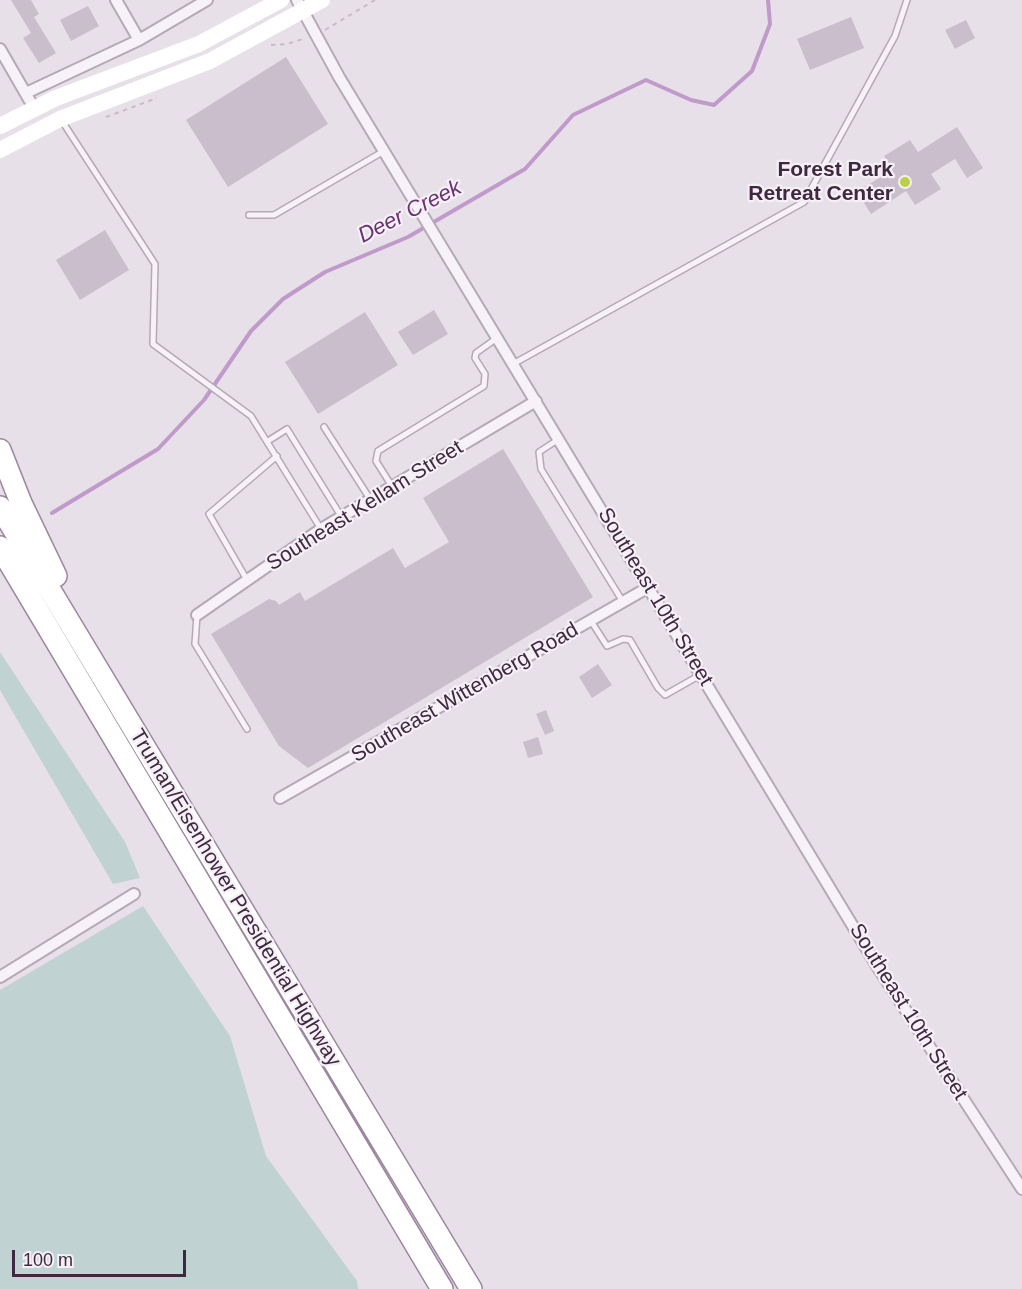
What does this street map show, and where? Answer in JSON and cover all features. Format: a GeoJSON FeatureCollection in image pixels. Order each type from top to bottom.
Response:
{"type":"FeatureCollection","features":[{"type":"Feature","properties":{"kind":"highway"},"geometry":{"type":"LineString","coordinates":[[0,450],[39,543],[98,650],[133,729]]}},
{"type":"Feature","properties":{"kind":"highway","name":"Truman/Eisenhower Presidential Highway"},"geometry":{"type":"LineString","coordinates":[[0,507],[471,1289]]}},
{"type":"Feature","properties":{"kind":"highway","name":"Truman/Eisenhower Presidential Highway"},"geometry":{"type":"LineString","coordinates":[[0,547],[442,1289]]}},
{"type":"Feature","properties":{"kind":"highway"},"geometry":{"type":"LineString","coordinates":[[0,573],[84,687]]}},
{"type":"Feature","properties":{"kind":"highway"},"geometry":{"type":"LineString","coordinates":[[390,1202],[430,1289]]}},
{"type":"Feature","properties":{"kind":"highway"},"geometry":{"type":"LineString","coordinates":[[436,1231],[482,1289]]}},
{"type":"Feature","properties":{"kind":"street"},"geometry":{"type":"LineString","coordinates":[[116,0],[139,40]]}},
{"type":"Feature","properties":{"kind":"street"},"geometry":{"type":"LineString","coordinates":[[0,126],[30,101],[207,0]]}},
{"type":"Feature","properties":{"kind":"street"},"geometry":{"type":"LineString","coordinates":[[30,101],[199,44],[281,0]]}},
{"type":"Feature","properties":{"kind":"street"},"geometry":{"type":"LineString","coordinates":[[0,150],[60,119],[192,69],[300,5],[321,0]]}},
{"type":"Feature","properties":{"kind":"street","name":"Southeast 10th Street"},"geometry":{"type":"LineString","coordinates":[[300,5],[414,202],[877,966],[1022,1189]]}},
{"type":"Feature","properties":{"kind":"street"},"geometry":{"type":"LineString","coordinates":[[0,49],[30,101]]}},
{"type":"Feature","properties":{"kind":"street","name":"Southeast Kellam Street"},"geometry":{"type":"LineString","coordinates":[[197,615],[321,529],[536,401]]}},
{"type":"Feature","properties":{"kind":"street","name":"Southeast Wittenberg Road"},"geometry":{"type":"LineString","coordinates":[[280,798],[649,587]]}},
{"type":"Feature","properties":{"kind":"street"},"geometry":{"type":"LineString","coordinates":[[0,977],[134,894]]}},
{"type":"Feature","properties":{"kind":"lane"},"geometry":{"type":"LineString","coordinates":[[513,364],[804,202],[895,36],[907,0]]}},
{"type":"Feature","properties":{"kind":"lane"},"geometry":{"type":"LineString","coordinates":[[60,119],[155,264],[153,344],[243,408],[268,441],[321,529]]}},
{"type":"Feature","properties":{"kind":"lane"},"geometry":{"type":"LineString","coordinates":[[249,215],[274,215],[384,151]]}},
{"type":"Feature","properties":{"kind":"lane"},"geometry":{"type":"LineString","coordinates":[[393,488],[376,461],[378,452],[484,386],[485,374],[475,358],[476,353],[497,338]]}},
{"type":"Feature","properties":{"kind":"lane"},"geometry":{"type":"LineString","coordinates":[[324,427],[370,501]]}},
{"type":"Feature","properties":{"kind":"lane"},"geometry":{"type":"LineString","coordinates":[[268,441],[287,429],[342,518]]}},
{"type":"Feature","properties":{"kind":"lane"},"geometry":{"type":"LineString","coordinates":[[559,439],[539,452],[541,469],[623,602]]}},
{"type":"Feature","properties":{"kind":"lane"},"geometry":{"type":"LineString","coordinates":[[247,580],[209,514],[277,456]]}},
{"type":"Feature","properties":{"kind":"lane"},"geometry":{"type":"LineString","coordinates":[[197,615],[195,644],[247,729]]}},
{"type":"Feature","properties":{"kind":"lane"},"geometry":{"type":"LineString","coordinates":[[591,621],[607,646],[623,639],[630,640],[658,688],[665,694],[702,674]]}},
{"type":"Feature","properties":{"kind":"shaded area"},"geometry":{"type":"Polygon","coordinates":[[[0,652],[125,842],[140,878],[113,884],[0,690],[0,652]]]}},
{"type":"Feature","properties":{"kind":"shaded area"},"geometry":{"type":"Polygon","coordinates":[[[143,906],[230,1036],[266,1156],[357,1281],[358,1289],[0,1289],[0,990],[143,906]]]}},
{"type":"Feature","properties":{"kind":"building"},"geometry":{"type":"Polygon","coordinates":[[[11,0],[31,0],[39,14],[34,17],[56,53],[39,63],[23,38],[31,33],[11,0]]]}},
{"type":"Feature","properties":{"kind":"building"},"geometry":{"type":"Polygon","coordinates":[[[88,6],[99,26],[71,41],[60,20],[88,6]]]}},
{"type":"Feature","properties":{"kind":"building"},"geometry":{"type":"Polygon","coordinates":[[[851,17],[864,48],[810,70],[797,39],[851,17]]]}},
{"type":"Feature","properties":{"kind":"building"},"geometry":{"type":"Polygon","coordinates":[[[966,20],[975,38],[955,49],[945,30],[966,20]]]}},
{"type":"Feature","properties":{"kind":"building"},"geometry":{"type":"Polygon","coordinates":[[[286,57],[328,124],[228,187],[186,120],[286,57]]]}},
{"type":"Feature","properties":{"kind":"building","name":"Forest Park Retreat Center"},"geometry":{"type":"Polygon","coordinates":[[[957,127],[983,168],[967,178],[955,159],[931,174],[941,189],[915,205],[906,191],[871,214],[857,192],[893,169],[884,156],[910,140],[918,152],[957,127]]]}},
{"type":"Feature","properties":{"kind":"building"},"geometry":{"type":"Polygon","coordinates":[[[105,230],[129,270],[80,300],[56,260],[105,230]]]}},
{"type":"Feature","properties":{"kind":"building"},"geometry":{"type":"Polygon","coordinates":[[[434,310],[448,334],[413,355],[398,332],[434,310]]]}},
{"type":"Feature","properties":{"kind":"building"},"geometry":{"type":"Polygon","coordinates":[[[365,312],[398,365],[318,414],[285,362],[365,312]]]}},
{"type":"Feature","properties":{"kind":"building"},"geometry":{"type":"Polygon","coordinates":[[[503,449],[593,597],[308,768],[279,746],[211,634],[269,599],[276,601],[279,605],[300,592],[305,601],[393,548],[405,568],[449,542],[423,498],[503,449]]]}},
{"type":"Feature","properties":{"kind":"building"},"geometry":{"type":"Polygon","coordinates":[[[598,664],[612,685],[592,698],[579,677],[598,664]]]}},
{"type":"Feature","properties":{"kind":"building"},"geometry":{"type":"Polygon","coordinates":[[[546,710],[554,731],[545,735],[536,714],[546,710]]]}},
{"type":"Feature","properties":{"kind":"building"},"geometry":{"type":"Polygon","coordinates":[[[538,737],[543,754],[528,758],[523,742],[538,737]]]}},
{"type":"Feature","properties":{"kind":"waterway","name":"Deer Creek"},"geometry":{"type":"LineString","coordinates":[[52,513],[158,449],[204,400],[251,331],[283,299],[325,272],[408,237],[525,169],[573,115],[646,80],[691,100],[714,105],[752,71],[770,24],[768,0]]}},
{"type":"Feature","properties":{"kind":"place","name":"Forest Park Retreat Center"},"geometry":{"type":"Point","coordinates":[905,182]}}]}
